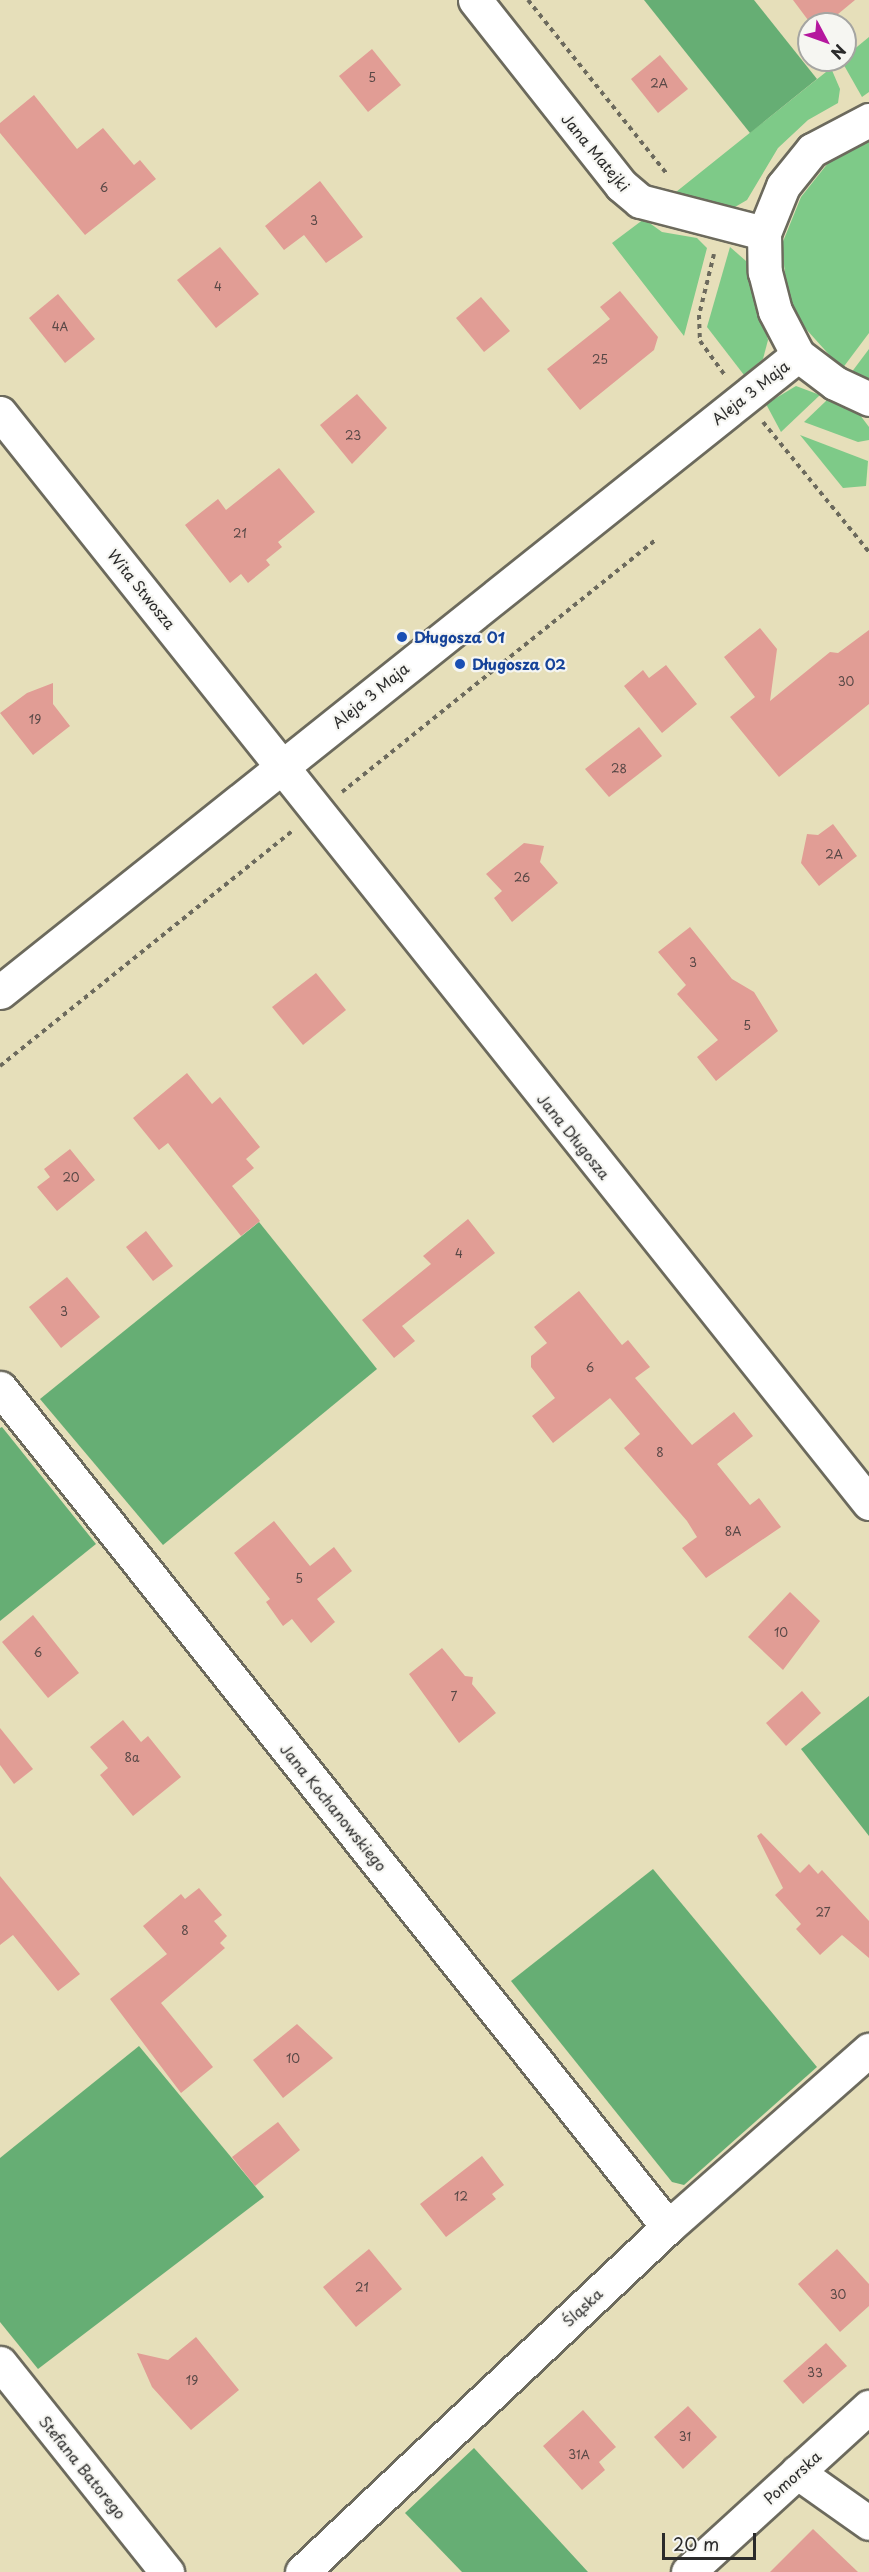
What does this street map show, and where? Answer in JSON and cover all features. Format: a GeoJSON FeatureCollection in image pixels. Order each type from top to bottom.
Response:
{"type":"FeatureCollection","features":[{"type":"Feature","properties":{"kind":"street","name":"Jana Matejki"},"geometry":{"type":"LineString","coordinates":[[475,0],[621,185],[640,201],[764,233]]}},
{"type":"Feature","properties":{"kind":"street"},"geometry":{"type":"LineString","coordinates":[[869,120],[812,150],[783,186],[764,233],[765,272],[775,311],[798,355],[835,383],[869,399]]}},
{"type":"Feature","properties":{"kind":"street","name":"Aleja 3 Maja"},"geometry":{"type":"LineString","coordinates":[[0,992],[798,355]]}},
{"type":"Feature","properties":{"kind":"street","name":"Wita Stwosza"},"geometry":{"type":"LineString","coordinates":[[0,413],[285,765]]}},
{"type":"Feature","properties":{"kind":"street","name":"Jana Długosza"},"geometry":{"type":"LineString","coordinates":[[285,765],[316,812],[869,1503]]}},
{"type":"Feature","properties":{"kind":"street","name":"Jana Kochanowskiego"},"geometry":{"type":"LineString","coordinates":[[0,1388],[668,2227]]}},
{"type":"Feature","properties":{"kind":"street","name":"Śląska"},"geometry":{"type":"LineString","coordinates":[[302,2572],[668,2227],[869,2050]]}},
{"type":"Feature","properties":{"kind":"street","name":"Stefana Batorego"},"geometry":{"type":"LineString","coordinates":[[0,2363],[166,2572]]}},
{"type":"Feature","properties":{"kind":"street","name":"Pomorska"},"geometry":{"type":"LineString","coordinates":[[688,2572],[869,2407]]}},
{"type":"Feature","properties":{"kind":"street"},"geometry":{"type":"LineString","coordinates":[[797,2472],[869,2523]]}},
{"type":"Feature","properties":{"kind":"path"},"geometry":{"type":"LineString","coordinates":[[528,0],[672,179]]}},
{"type":"Feature","properties":{"kind":"path"},"geometry":{"type":"LineString","coordinates":[[717,241],[699,315],[700,341],[733,384]]}},
{"type":"Feature","properties":{"kind":"path"},"geometry":{"type":"LineString","coordinates":[[756,413],[869,552]]}},
{"type":"Feature","properties":{"kind":"green space"},"geometry":{"type":"Polygon","coordinates":[[[644,0],[754,0],[797,54],[797,72],[811,72],[817,79],[750,133],[644,0]]]}},
{"type":"Feature","properties":{"kind":"green space"},"geometry":{"type":"Polygon","coordinates":[[[869,37],[869,92],[862,97],[848,72],[857,72],[857,47],[869,37]]]}},
{"type":"Feature","properties":{"kind":"green space"},"geometry":{"type":"Polygon","coordinates":[[[826,72],[833,72],[840,89],[838,103],[808,120],[778,148],[747,200],[735,207],[676,192],[826,72]]]}},
{"type":"Feature","properties":{"kind":"green space"},"geometry":{"type":"Polygon","coordinates":[[[869,139],[869,333],[842,369],[797,319],[787,295],[782,244],[801,197],[832,158],[869,139]]]}},
{"type":"Feature","properties":{"kind":"green space"},"geometry":{"type":"Polygon","coordinates":[[[644,219],[662,232],[697,238],[707,248],[684,336],[612,243],[644,219]]]}},
{"type":"Feature","properties":{"kind":"green space"},"geometry":{"type":"Polygon","coordinates":[[[730,247],[746,261],[768,340],[763,359],[744,375],[707,327],[730,247]]]}},
{"type":"Feature","properties":{"kind":"green space"},"geometry":{"type":"Polygon","coordinates":[[[869,349],[869,381],[851,373],[869,349]]]}},
{"type":"Feature","properties":{"kind":"green space"},"geometry":{"type":"Polygon","coordinates":[[[796,386],[820,395],[781,432],[766,404],[796,386]]]}},
{"type":"Feature","properties":{"kind":"green space"},"geometry":{"type":"Polygon","coordinates":[[[827,400],[860,415],[869,427],[869,440],[858,442],[804,422],[827,400]]]}},
{"type":"Feature","properties":{"kind":"green space"},"geometry":{"type":"Polygon","coordinates":[[[800,435],[868,461],[866,486],[843,488],[800,435]]]}},
{"type":"Feature","properties":{"kind":"green space"},"geometry":{"type":"Polygon","coordinates":[[[259,1222],[377,1369],[163,1545],[40,1399],[259,1222]]]}},
{"type":"Feature","properties":{"kind":"green space"},"geometry":{"type":"Polygon","coordinates":[[[2,1427],[96,1544],[0,1621],[0,1428],[2,1427]]]}},
{"type":"Feature","properties":{"kind":"green space"},"geometry":{"type":"Polygon","coordinates":[[[869,1696],[869,1836],[801,1749],[869,1696]]]}},
{"type":"Feature","properties":{"kind":"green space"},"geometry":{"type":"Polygon","coordinates":[[[653,1869],[817,2067],[684,2185],[672,2182],[511,1981],[653,1869]]]}},
{"type":"Feature","properties":{"kind":"green space"},"geometry":{"type":"Polygon","coordinates":[[[139,2046],[264,2197],[38,2369],[0,2322],[0,2158],[139,2046]]]}},
{"type":"Feature","properties":{"kind":"green space"},"geometry":{"type":"Polygon","coordinates":[[[474,2448],[588,2572],[462,2572],[405,2513],[474,2448]]]}},
{"type":"Feature","properties":{"kind":"building"},"geometry":{"type":"Polygon","coordinates":[[[793,0],[855,0],[840,12],[802,12],[793,0]]]}},
{"type":"Feature","properties":{"kind":"building"},"geometry":{"type":"Polygon","coordinates":[[[372,49],[401,85],[368,112],[339,76],[372,49]]]}},
{"type":"Feature","properties":{"kind":"building"},"geometry":{"type":"Polygon","coordinates":[[[660,55],[688,89],[658,113],[631,79],[660,55]]]}},
{"type":"Feature","properties":{"kind":"building"},"geometry":{"type":"Polygon","coordinates":[[[34,95],[77,149],[103,128],[134,165],[140,160],[156,179],[85,235],[0,133],[0,123],[34,95]]]}},
{"type":"Feature","properties":{"kind":"building"},"geometry":{"type":"Polygon","coordinates":[[[320,181],[363,237],[326,263],[304,235],[284,250],[265,226],[320,181]]]}},
{"type":"Feature","properties":{"kind":"building"},"geometry":{"type":"Polygon","coordinates":[[[220,247],[259,294],[216,328],[177,280],[220,247]]]}},
{"type":"Feature","properties":{"kind":"building"},"geometry":{"type":"Polygon","coordinates":[[[620,291],[658,337],[654,350],[580,410],[547,369],[610,319],[600,307],[620,291]]]}},
{"type":"Feature","properties":{"kind":"building"},"geometry":{"type":"Polygon","coordinates":[[[58,294],[95,339],[65,363],[29,318],[58,294]]]}},
{"type":"Feature","properties":{"kind":"building"},"geometry":{"type":"Polygon","coordinates":[[[481,297],[510,331],[484,352],[456,318],[481,297]]]}},
{"type":"Feature","properties":{"kind":"building"},"geometry":{"type":"Polygon","coordinates":[[[357,394],[387,428],[352,464],[320,425],[357,394]]]}},
{"type":"Feature","properties":{"kind":"building"},"geometry":{"type":"Polygon","coordinates":[[[279,468],[315,512],[278,542],[282,547],[266,560],[270,565],[248,583],[241,574],[230,583],[185,525],[218,499],[226,510],[279,468]]]}},
{"type":"Feature","properties":{"kind":"building"},"geometry":{"type":"Polygon","coordinates":[[[760,628],[777,649],[770,701],[830,652],[838,653],[869,630],[869,704],[779,777],[730,717],[755,697],[724,657],[760,628]]]}},
{"type":"Feature","properties":{"kind":"building"},"geometry":{"type":"Polygon","coordinates":[[[666,665],[697,704],[662,733],[624,686],[643,670],[649,678],[666,665]]]}},
{"type":"Feature","properties":{"kind":"building"},"geometry":{"type":"Polygon","coordinates":[[[53,683],[53,704],[70,726],[33,755],[0,713],[27,693],[53,683]]]}},
{"type":"Feature","properties":{"kind":"building"},"geometry":{"type":"Polygon","coordinates":[[[639,727],[662,756],[609,797],[585,769],[639,727]]]}},
{"type":"Feature","properties":{"kind":"building"},"geometry":{"type":"Polygon","coordinates":[[[833,824],[857,856],[819,886],[801,863],[807,834],[818,835],[833,824]]]}},
{"type":"Feature","properties":{"kind":"building"},"geometry":{"type":"Polygon","coordinates":[[[524,843],[544,846],[540,862],[558,883],[512,922],[494,898],[502,891],[486,874],[524,843]]]}},
{"type":"Feature","properties":{"kind":"building"},"geometry":{"type":"Polygon","coordinates":[[[690,927],[732,979],[754,992],[778,1031],[716,1081],[697,1057],[718,1040],[677,994],[686,985],[658,952],[690,927]]]}},
{"type":"Feature","properties":{"kind":"building"},"geometry":{"type":"Polygon","coordinates":[[[316,973],[346,1010],[303,1045],[272,1007],[316,973]]]}},
{"type":"Feature","properties":{"kind":"building"},"geometry":{"type":"Polygon","coordinates":[[[187,1073],[212,1104],[220,1097],[260,1147],[246,1159],[254,1168],[232,1186],[260,1221],[241,1236],[168,1143],[159,1150],[133,1118],[187,1073]]]}},
{"type":"Feature","properties":{"kind":"building"},"geometry":{"type":"Polygon","coordinates":[[[70,1149],[95,1180],[57,1211],[37,1187],[50,1177],[44,1169],[70,1149]]]}},
{"type":"Feature","properties":{"kind":"building"},"geometry":{"type":"Polygon","coordinates":[[[468,1219],[495,1253],[402,1326],[415,1341],[394,1358],[362,1320],[431,1264],[423,1256],[468,1219]]]}},
{"type":"Feature","properties":{"kind":"building"},"geometry":{"type":"Polygon","coordinates":[[[146,1231],[173,1266],[153,1281],[126,1247],[146,1231]]]}},
{"type":"Feature","properties":{"kind":"building"},"geometry":{"type":"Polygon","coordinates":[[[67,1277],[100,1317],[61,1348],[29,1307],[67,1277]]]}},
{"type":"Feature","properties":{"kind":"building"},"geometry":{"type":"Polygon","coordinates":[[[579,1291],[622,1345],[628,1340],[650,1367],[635,1378],[692,1445],[734,1412],[753,1436],[717,1464],[750,1505],[759,1498],[781,1527],[706,1578],[682,1548],[697,1537],[687,1521],[624,1448],[640,1434],[610,1398],[553,1443],[532,1416],[555,1398],[531,1367],[531,1356],[547,1343],[534,1327],[579,1291]]]}},
{"type":"Feature","properties":{"kind":"building"},"geometry":{"type":"Polygon","coordinates":[[[274,1521],[310,1566],[334,1547],[352,1571],[317,1599],[335,1622],[311,1643],[292,1619],[283,1626],[266,1602],[270,1599],[234,1553],[274,1521]]]}},
{"type":"Feature","properties":{"kind":"building"},"geometry":{"type":"Polygon","coordinates":[[[790,1592],[820,1621],[783,1670],[748,1637],[790,1592]]]}},
{"type":"Feature","properties":{"kind":"building"},"geometry":{"type":"Polygon","coordinates":[[[33,1615],[79,1673],[48,1698],[2,1642],[33,1615]]]}},
{"type":"Feature","properties":{"kind":"building"},"geometry":{"type":"Polygon","coordinates":[[[442,1648],[465,1676],[473,1677],[472,1684],[496,1713],[459,1743],[409,1674],[442,1648]]]}},
{"type":"Feature","properties":{"kind":"building"},"geometry":{"type":"Polygon","coordinates":[[[802,1691],[821,1713],[786,1746],[766,1723],[802,1691]]]}},
{"type":"Feature","properties":{"kind":"building"},"geometry":{"type":"Polygon","coordinates":[[[123,1720],[141,1742],[148,1736],[181,1777],[133,1816],[100,1775],[108,1768],[90,1747],[123,1720]]]}},
{"type":"Feature","properties":{"kind":"building"},"geometry":{"type":"Polygon","coordinates":[[[0,1728],[33,1769],[14,1784],[0,1765],[0,1728]]]}},
{"type":"Feature","properties":{"kind":"building"},"geometry":{"type":"Polygon","coordinates":[[[761,1833],[800,1873],[809,1864],[818,1874],[822,1870],[869,1921],[869,1958],[842,1935],[820,1955],[796,1929],[801,1924],[775,1895],[783,1888],[757,1836],[761,1833]]]}},
{"type":"Feature","properties":{"kind":"building"},"geometry":{"type":"Polygon","coordinates":[[[0,1876],[80,1974],[58,1991],[13,1935],[0,1945],[0,1876]]]}},
{"type":"Feature","properties":{"kind":"building"},"geometry":{"type":"Polygon","coordinates":[[[199,1888],[222,1915],[214,1921],[227,1936],[220,1943],[225,1948],[161,2003],[213,2067],[181,2093],[110,1999],[167,1954],[143,1926],[181,1894],[185,1899],[199,1888]]]}},
{"type":"Feature","properties":{"kind":"building"},"geometry":{"type":"Polygon","coordinates":[[[297,2024],[333,2058],[283,2098],[253,2060],[297,2024]]]}},
{"type":"Feature","properties":{"kind":"building"},"geometry":{"type":"Polygon","coordinates":[[[278,2122],[300,2150],[255,2186],[232,2157],[278,2122]]]}},
{"type":"Feature","properties":{"kind":"building"},"geometry":{"type":"Polygon","coordinates":[[[482,2156],[504,2185],[492,2194],[496,2199],[446,2237],[420,2204],[482,2156]]]}},
{"type":"Feature","properties":{"kind":"building"},"geometry":{"type":"Polygon","coordinates":[[[369,2249],[402,2289],[356,2327],[323,2287],[369,2249]]]}},
{"type":"Feature","properties":{"kind":"building"},"geometry":{"type":"Polygon","coordinates":[[[837,2249],[869,2284],[869,2306],[840,2332],[798,2284],[837,2249]]]}},
{"type":"Feature","properties":{"kind":"building"},"geometry":{"type":"Polygon","coordinates":[[[196,2337],[239,2390],[191,2430],[152,2387],[137,2353],[168,2360],[196,2337]]]}},
{"type":"Feature","properties":{"kind":"building"},"geometry":{"type":"Polygon","coordinates":[[[826,2343],[847,2366],[803,2404],[783,2381],[826,2343]]]}},
{"type":"Feature","properties":{"kind":"building"},"geometry":{"type":"Polygon","coordinates":[[[688,2406],[717,2437],[683,2469],[654,2437],[688,2406]]]}},
{"type":"Feature","properties":{"kind":"building"},"geometry":{"type":"Polygon","coordinates":[[[583,2410],[616,2447],[599,2462],[605,2470],[582,2490],[543,2446],[583,2410]]]}},
{"type":"Feature","properties":{"kind":"building"},"geometry":{"type":"Polygon","coordinates":[[[813,2529],[858,2572],[770,2572],[813,2529]]]}},
{"type":"Feature","properties":{"kind":"place","name":"Długosza 01"},"geometry":{"type":"Point","coordinates":[402,637]}},
{"type":"Feature","properties":{"kind":"place","name":"Długosza 02"},"geometry":{"type":"Point","coordinates":[460,664]}}]}
